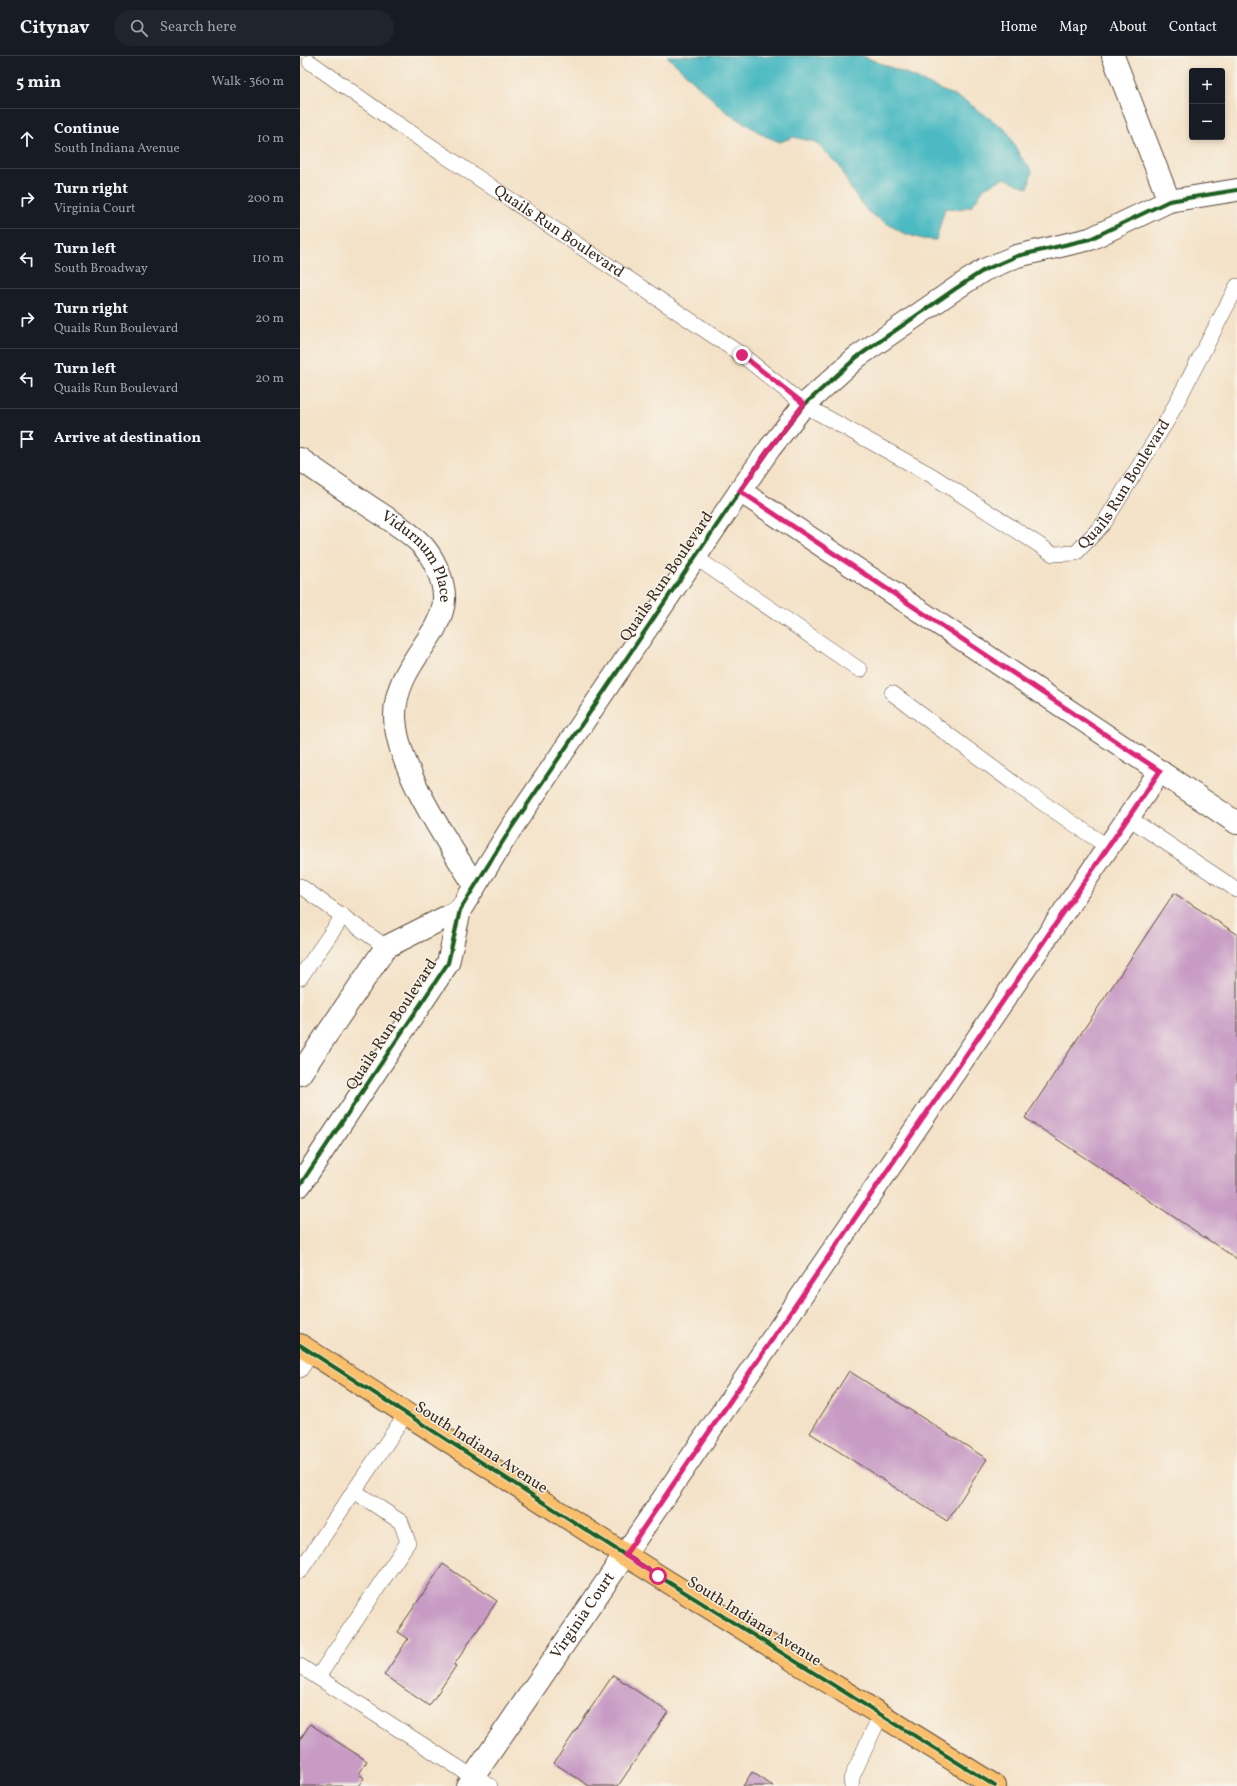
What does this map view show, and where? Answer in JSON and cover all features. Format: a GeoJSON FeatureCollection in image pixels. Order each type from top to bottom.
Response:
{"type":"FeatureCollection","features":[{"type":"Feature","properties":{"kind":"main road","name":"South Indiana Avenue"},"geometry":{"type":"LineString","coordinates":[[306,1348],[625,1555],[880,1716],[995,1786]]}},
{"type":"Feature","properties":{"kind":"street"},"geometry":{"type":"LineString","coordinates":[[1113,56],[1169,201]]}},
{"type":"Feature","properties":{"kind":"street","name":"Quails Run Boulevard"},"geometry":{"type":"LineString","coordinates":[[300,1185],[448,963],[460,910],[510,830],[740,491],[770,448],[804,404],[857,357],[984,270],[1017,256],[1090,239],[1169,201],[1237,190]]}},
{"type":"Feature","properties":{"kind":"street","name":"Vidurnum Place"},"geometry":{"type":"LineString","coordinates":[[300,459],[410,535],[424,548],[438,573],[444,593],[443,609],[435,628],[401,683],[395,705],[396,729],[406,762],[421,795],[475,886]]}},
{"type":"Feature","properties":{"kind":"street"},"geometry":{"type":"LineString","coordinates":[[740,491],[1237,823]]}},
{"type":"Feature","properties":{"kind":"street","name":"Virginia Court"},"geometry":{"type":"LineString","coordinates":[[477,1783],[625,1555],[1160,771]]}},
{"type":"Feature","properties":{"kind":"street"},"geometry":{"type":"LineString","coordinates":[[300,1074],[386,947],[460,910]]}},
{"type":"Feature","properties":{"kind":"lane","name":"Quails Run Boulevard"},"geometry":{"type":"LineString","coordinates":[[306,59],[393,121],[742,355],[804,404],[931,475],[1053,554],[1076,553],[1104,523],[1168,419],[1237,286]]}},
{"type":"Feature","properties":{"kind":"lane"},"geometry":{"type":"LineString","coordinates":[[695,557],[860,670]]}},
{"type":"Feature","properties":{"kind":"lane"},"geometry":{"type":"LineString","coordinates":[[892,693],[1012,782],[1108,847]]}},
{"type":"Feature","properties":{"kind":"lane"},"geometry":{"type":"LineString","coordinates":[[1129,818],[1237,890]]}},
{"type":"Feature","properties":{"kind":"lane"},"geometry":{"type":"LineString","coordinates":[[300,886],[386,947]]}},
{"type":"Feature","properties":{"kind":"lane"},"geometry":{"type":"LineString","coordinates":[[300,978],[343,916]]}},
{"type":"Feature","properties":{"kind":"lane"},"geometry":{"type":"LineString","coordinates":[[300,1370],[306,1348]]}},
{"type":"Feature","properties":{"kind":"lane"},"geometry":{"type":"LineString","coordinates":[[300,1571],[406,1414]]}},
{"type":"Feature","properties":{"kind":"lane"},"geometry":{"type":"LineString","coordinates":[[318,1678],[408,1542],[401,1522],[354,1491]]}},
{"type":"Feature","properties":{"kind":"lane"},"geometry":{"type":"LineString","coordinates":[[300,1666],[477,1783]]}},
{"type":"Feature","properties":{"kind":"lane"},"geometry":{"type":"LineString","coordinates":[[852,1786],[851,1779],[880,1716]]}},
{"type":"Feature","properties":{"kind":"water"},"geometry":{"type":"Polygon","coordinates":[[[667,56],[862,56],[905,73],[967,102],[1007,131],[1020,156],[1032,171],[1028,188],[1004,178],[984,188],[972,206],[959,209],[945,208],[936,240],[922,239],[903,233],[868,212],[849,186],[841,168],[816,142],[793,137],[780,142],[765,136],[724,110],[667,56]]]}},
{"type":"Feature","properties":{"kind":"building"},"geometry":{"type":"Polygon","coordinates":[[[1174,893],[1237,934],[1237,1259],[1025,1118],[1174,893]]]}},
{"type":"Feature","properties":{"kind":"building"},"geometry":{"type":"Polygon","coordinates":[[[849,1371],[987,1459],[947,1521],[810,1433],[849,1371]]]}},
{"type":"Feature","properties":{"kind":"building"},"geometry":{"type":"Polygon","coordinates":[[[443,1564],[497,1601],[454,1665],[456,1666],[429,1706],[384,1675],[408,1639],[397,1632],[443,1564]]]}},
{"type":"Feature","properties":{"kind":"building"},"geometry":{"type":"Polygon","coordinates":[[[613,1675],[668,1712],[618,1786],[589,1786],[554,1763],[613,1675]]]}},
{"type":"Feature","properties":{"kind":"building"},"geometry":{"type":"Polygon","coordinates":[[[310,1724],[367,1761],[359,1774],[364,1778],[358,1786],[300,1786],[300,1737],[301,1738],[310,1724]]]}},
{"type":"Feature","properties":{"kind":"building"},"geometry":{"type":"Polygon","coordinates":[[[752,1772],[773,1786],[743,1786],[752,1772]]]}},
{"type":"Feature","properties":{"kind":"cycle path"},"geometry":{"type":"LineString","coordinates":[[300,1185],[448,963],[460,910],[510,830],[740,491],[770,448],[804,405],[857,357],[984,270],[1017,256],[1090,239],[1169,201],[1237,190]]}},
{"type":"Feature","properties":{"kind":"cycle path"},"geometry":{"type":"LineString","coordinates":[[300,1345],[625,1555],[995,1786]]}},
{"type":"Feature","properties":{"kind":"route"},"geometry":{"type":"LineString","coordinates":[[658,1576],[625,1555],[1160,771],[740,491],[770,448],[804,404],[742,355]]}}]}
